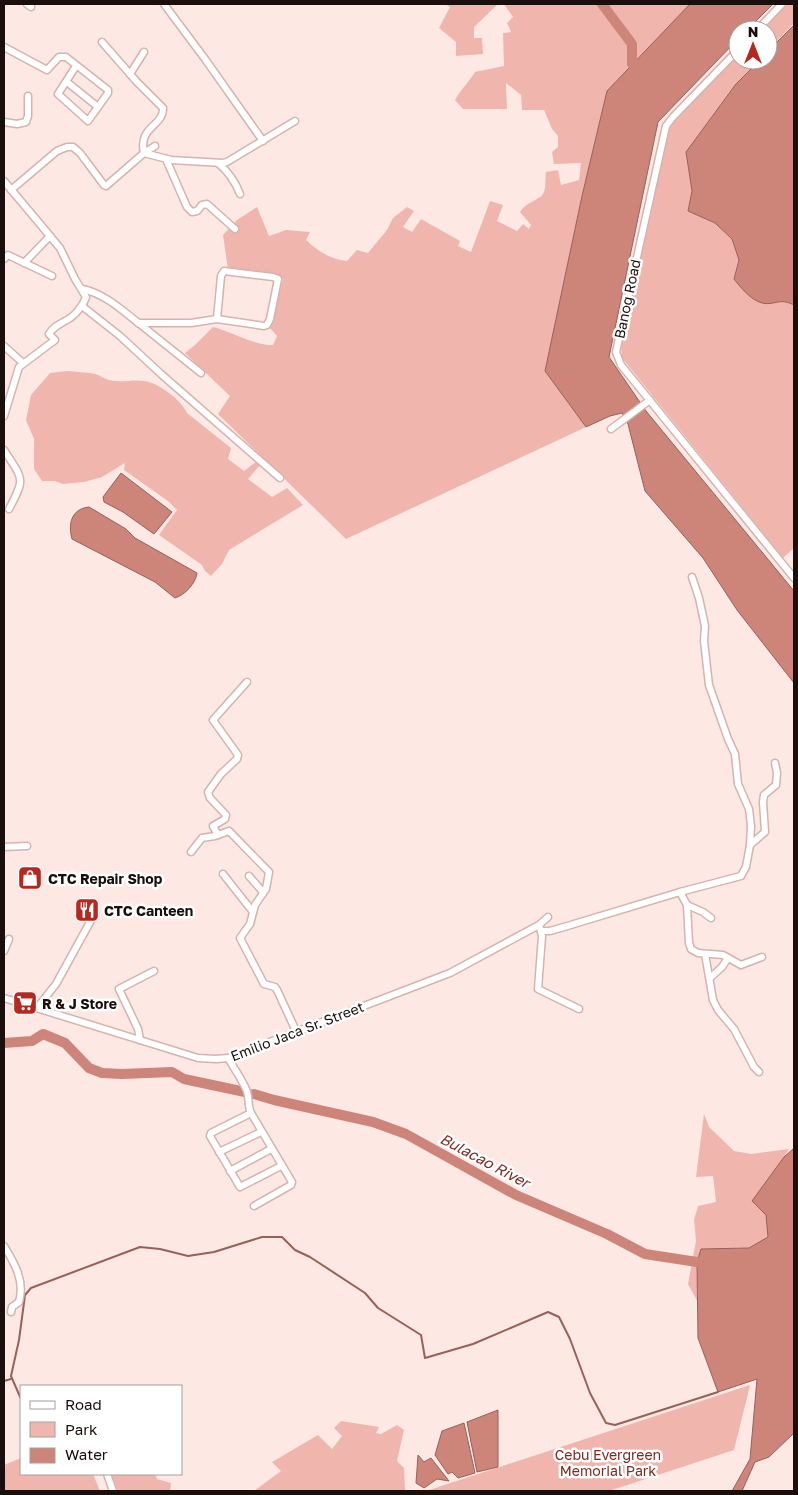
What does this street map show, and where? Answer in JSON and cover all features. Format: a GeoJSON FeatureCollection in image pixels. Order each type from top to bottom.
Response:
{"type":"FeatureCollection","features":[{"type":"Feature","properties":{"kind":"street"},"geometry":{"type":"LineString","coordinates":[[164,4],[206,58],[263,142]]}},
{"type":"Feature","properties":{"kind":"street"},"geometry":{"type":"LineString","coordinates":[[767,20],[782,4]]}},
{"type":"Feature","properties":{"kind":"street"},"geometry":{"type":"LineString","coordinates":[[102,42],[130,74],[164,108],[163,114],[144,136],[142,144],[144,153]]}},
{"type":"Feature","properties":{"kind":"street"},"geometry":{"type":"LineString","coordinates":[[4,47],[47,70],[59,57],[66,57],[108,90],[108,93],[88,121],[58,95],[76,66]]}},
{"type":"Feature","properties":{"kind":"street"},"geometry":{"type":"LineString","coordinates":[[130,74],[144,52]]}},
{"type":"Feature","properties":{"kind":"street","name":"Banog Road"},"geometry":{"type":"LineString","coordinates":[[728,60],[673,117],[664,130],[616,352],[621,365],[794,578]]}},
{"type":"Feature","properties":{"kind":"street"},"geometry":{"type":"LineString","coordinates":[[67,82],[98,106]]}},
{"type":"Feature","properties":{"kind":"street"},"geometry":{"type":"LineString","coordinates":[[4,122],[17,124],[26,122],[28,116],[28,96]]}},
{"type":"Feature","properties":{"kind":"street"},"geometry":{"type":"LineString","coordinates":[[144,153],[166,159],[227,162],[295,121]]}},
{"type":"Feature","properties":{"kind":"street"},"geometry":{"type":"LineString","coordinates":[[11,190],[57,151],[67,146],[73,147],[80,153],[106,186],[144,153],[156,146]]}},
{"type":"Feature","properties":{"kind":"street"},"geometry":{"type":"LineString","coordinates":[[166,159],[187,207],[192,212],[207,204],[236,229]]}},
{"type":"Feature","properties":{"kind":"street"},"geometry":{"type":"LineString","coordinates":[[218,163],[233,178],[240,194]]}},
{"type":"Feature","properties":{"kind":"street"},"geometry":{"type":"LineString","coordinates":[[4,181],[60,248],[75,279],[86,296],[82,306],[66,321],[58,324],[50,332],[49,334],[55,340],[23,363],[17,372],[4,414]]}},
{"type":"Feature","properties":{"kind":"street"},"geometry":{"type":"LineString","coordinates":[[24,263],[50,236]]}},
{"type":"Feature","properties":{"kind":"street"},"geometry":{"type":"LineString","coordinates":[[4,259],[8,255],[52,276]]}},
{"type":"Feature","properties":{"kind":"street"},"geometry":{"type":"LineString","coordinates":[[138,323],[191,323],[217,319],[267,325],[270,319],[278,279],[224,271],[220,276],[217,319]]}},
{"type":"Feature","properties":{"kind":"street"},"geometry":{"type":"LineString","coordinates":[[82,289],[90,290],[103,297],[201,373]]}},
{"type":"Feature","properties":{"kind":"street"},"geometry":{"type":"LineString","coordinates":[[82,306],[120,336],[280,478]]}},
{"type":"Feature","properties":{"kind":"street"},"geometry":{"type":"LineString","coordinates":[[5,351],[23,363]]}},
{"type":"Feature","properties":{"kind":"street"},"geometry":{"type":"LineString","coordinates":[[611,429],[650,400]]}},
{"type":"Feature","properties":{"kind":"street"},"geometry":{"type":"LineString","coordinates":[[4,450],[20,476],[21,481],[20,488],[8,509]]}},
{"type":"Feature","properties":{"kind":"street"},"geometry":{"type":"LineString","coordinates":[[540,928],[550,931],[680,892],[741,876],[746,867],[751,826],[749,809],[738,784],[735,754],[709,684],[704,641],[705,626],[699,598],[692,578]]}},
{"type":"Feature","properties":{"kind":"street"},"geometry":{"type":"LineString","coordinates":[[218,835],[213,826],[225,818],[226,815],[210,798],[208,792],[221,774],[238,757],[213,720],[247,682]]}},
{"type":"Feature","properties":{"kind":"street"},"geometry":{"type":"LineString","coordinates":[[750,845],[765,832],[764,795],[776,785],[777,772],[775,763]]}},
{"type":"Feature","properties":{"kind":"street"},"geometry":{"type":"LineString","coordinates":[[192,852],[202,838],[231,832],[267,869],[270,875],[266,889],[255,904],[250,924],[241,936],[241,941],[264,984],[275,987],[277,990],[296,1031]]}},
{"type":"Feature","properties":{"kind":"street"},"geometry":{"type":"LineString","coordinates":[[4,847],[27,846]]}},
{"type":"Feature","properties":{"kind":"street"},"geometry":{"type":"LineString","coordinates":[[224,874],[253,912]]}},
{"type":"Feature","properties":{"kind":"street"},"geometry":{"type":"LineString","coordinates":[[249,876],[263,892]]}},
{"type":"Feature","properties":{"kind":"street"},"geometry":{"type":"LineString","coordinates":[[680,892],[687,905],[691,950],[705,954],[713,953],[741,965],[762,957]]}},
{"type":"Feature","properties":{"kind":"street"},"geometry":{"type":"LineString","coordinates":[[687,905],[711,918]]}},
{"type":"Feature","properties":{"kind":"street"},"geometry":{"type":"LineString","coordinates":[[37,1008],[56,984],[95,913]]}},
{"type":"Feature","properties":{"kind":"street","name":"Emilio Jaca Sr. Street"},"geometry":{"type":"LineString","coordinates":[[4,998],[198,1058],[228,1058],[450,973],[540,928],[548,917]]}},
{"type":"Feature","properties":{"kind":"street"},"geometry":{"type":"LineString","coordinates":[[540,928],[542,936],[538,989],[579,1009]]}},
{"type":"Feature","properties":{"kind":"street"},"geometry":{"type":"LineString","coordinates":[[4,951],[8,939]]}},
{"type":"Feature","properties":{"kind":"street"},"geometry":{"type":"LineString","coordinates":[[705,954],[710,978],[711,996],[718,1010],[734,1029],[754,1067],[759,1072]]}},
{"type":"Feature","properties":{"kind":"street"},"geometry":{"type":"LineString","coordinates":[[710,978],[722,967],[728,958]]}},
{"type":"Feature","properties":{"kind":"street"},"geometry":{"type":"LineString","coordinates":[[140,1040],[138,1029],[119,989],[154,971]]}},
{"type":"Feature","properties":{"kind":"street"},"geometry":{"type":"LineString","coordinates":[[228,1058],[246,1088],[248,1106],[261,1132],[291,1181],[291,1185],[254,1206]]}},
{"type":"Feature","properties":{"kind":"street"},"geometry":{"type":"LineString","coordinates":[[251,1112],[210,1134],[240,1188],[281,1166]]}},
{"type":"Feature","properties":{"kind":"street"},"geometry":{"type":"LineString","coordinates":[[220,1152],[261,1132]]}},
{"type":"Feature","properties":{"kind":"street"},"geometry":{"type":"LineString","coordinates":[[230,1170],[272,1150]]}},
{"type":"Feature","properties":{"kind":"street"},"geometry":{"type":"LineString","coordinates":[[4,1246],[22,1285],[20,1302],[12,1307],[11,1312]]}},
{"type":"Feature","properties":{"kind":"street"},"geometry":{"type":"LineString","coordinates":[[107,1475],[113,1491]]}},
{"type":"Feature","properties":{"kind":"green space"},"geometry":{"type":"Polygon","coordinates":[[[445,4],[498,4],[474,27],[474,38],[482,38],[483,54],[456,56],[456,42],[439,28],[450,7],[445,4]]]}},
{"type":"Feature","properties":{"kind":"green space"},"geometry":{"type":"Polygon","coordinates":[[[504,4],[690,4],[607,91],[582,196],[545,371],[586,427],[346,539],[218,414],[230,396],[185,353],[213,327],[250,341],[273,345],[277,336],[269,327],[283,279],[228,270],[223,235],[237,220],[257,207],[269,236],[286,230],[310,232],[306,240],[324,254],[341,260],[347,261],[357,250],[368,253],[387,230],[393,218],[407,207],[414,211],[403,227],[412,232],[421,219],[460,241],[458,246],[471,252],[490,201],[503,205],[497,221],[517,231],[523,224],[529,229],[531,225],[520,212],[526,205],[540,197],[544,192],[546,172],[558,170],[561,185],[579,180],[581,163],[554,164],[552,152],[558,147],[558,136],[552,129],[544,110],[522,110],[521,95],[506,83],[507,109],[463,109],[455,100],[475,72],[504,66],[503,33],[511,32],[507,23],[513,17],[504,4]]]}},
{"type":"Feature","properties":{"kind":"green space"},"geometry":{"type":"Polygon","coordinates":[[[786,4],[794,4],[794,23],[778,40],[778,20],[771,20],[786,4]]]}},
{"type":"Feature","properties":{"kind":"green space"},"geometry":{"type":"Polygon","coordinates":[[[728,65],[728,70],[749,70],[736,84],[686,152],[692,191],[688,211],[715,223],[732,239],[739,260],[734,279],[763,303],[785,300],[794,305],[794,548],[783,558],[622,358],[621,344],[669,127],[728,65]]]}},
{"type":"Feature","properties":{"kind":"green space"},"geometry":{"type":"Polygon","coordinates":[[[67,371],[95,374],[113,381],[136,380],[150,382],[162,388],[180,403],[187,413],[231,448],[228,459],[244,471],[257,461],[261,464],[248,479],[272,497],[287,488],[303,505],[229,550],[222,564],[211,576],[202,565],[159,535],[177,510],[168,501],[124,470],[125,463],[102,477],[84,482],[63,484],[55,481],[42,481],[34,469],[34,439],[26,420],[31,395],[50,373],[67,371]]]}},
{"type":"Feature","properties":{"kind":"green space"},"geometry":{"type":"Polygon","coordinates":[[[704,1114],[709,1127],[734,1151],[751,1154],[789,1149],[758,1197],[775,1230],[707,1319],[688,1284],[696,1241],[694,1220],[698,1206],[716,1202],[713,1176],[696,1177],[704,1114]]]}},
{"type":"Feature","properties":{"kind":"green space","name":"Cebu Evergreen Memorial Park"},"geometry":{"type":"Polygon","coordinates":[[[750,1385],[734,1450],[609,1491],[426,1491],[750,1385]]]}},
{"type":"Feature","properties":{"kind":"green space"},"geometry":{"type":"Polygon","coordinates":[[[341,1421],[379,1427],[376,1433],[381,1434],[397,1425],[404,1430],[397,1461],[404,1468],[405,1491],[254,1491],[281,1471],[272,1462],[318,1435],[332,1449],[342,1436],[334,1428],[341,1421]]]}},
{"type":"Feature","properties":{"kind":"green space"},"geometry":{"type":"Polygon","coordinates":[[[20,1458],[20,1475],[93,1475],[100,1491],[4,1491],[4,1465],[20,1458]]]}},
{"type":"Feature","properties":{"kind":"green space"},"geometry":{"type":"Polygon","coordinates":[[[111,1475],[155,1475],[157,1479],[171,1483],[170,1491],[118,1491],[111,1475]]]}},
{"type":"Feature","properties":{"kind":"water"},"geometry":{"type":"Polygon","coordinates":[[[690,4],[773,4],[757,20],[728,20],[728,49],[658,122],[609,357],[646,411],[794,591],[794,683],[737,610],[703,558],[645,491],[628,424],[622,413],[610,416],[586,427],[545,371],[582,196],[607,91],[690,4]]]}},
{"type":"Feature","properties":{"kind":"water"},"geometry":{"type":"Polygon","coordinates":[[[794,25],[794,305],[784,302],[762,303],[746,293],[734,279],[739,260],[732,239],[715,223],[688,211],[692,191],[686,152],[736,84],[750,70],[778,70],[778,41],[794,25]]]}},
{"type":"Feature","properties":{"kind":"water"},"geometry":{"type":"Polygon","coordinates":[[[121,473],[172,512],[154,534],[123,512],[104,502],[103,497],[121,473]]]}},
{"type":"Feature","properties":{"kind":"water"},"geometry":{"type":"Polygon","coordinates":[[[89,507],[126,529],[135,538],[197,573],[192,585],[183,594],[175,598],[155,582],[72,539],[70,528],[72,518],[78,511],[89,507]]]}},
{"type":"Feature","properties":{"kind":"water"},"geometry":{"type":"Polygon","coordinates":[[[794,1148],[794,1433],[769,1457],[755,1462],[742,1491],[732,1491],[750,1459],[757,1379],[718,1392],[698,1338],[697,1262],[701,1249],[749,1248],[768,1237],[766,1215],[752,1201],[784,1157],[794,1148]]]}},
{"type":"Feature","properties":{"kind":"water"},"geometry":{"type":"Polygon","coordinates":[[[498,1410],[498,1467],[477,1472],[467,1422],[498,1410]]]}},
{"type":"Feature","properties":{"kind":"water"},"geometry":{"type":"Polygon","coordinates":[[[464,1423],[475,1473],[458,1478],[452,1472],[448,1474],[435,1455],[442,1431],[464,1423]]]}},
{"type":"Feature","properties":{"kind":"water"},"geometry":{"type":"Polygon","coordinates":[[[418,1455],[424,1462],[431,1458],[449,1481],[437,1479],[424,1488],[416,1483],[418,1455]]]}},
{"type":"Feature","properties":{"kind":"waterway"},"geometry":{"type":"LineString","coordinates":[[602,4],[632,44],[632,64]]}},
{"type":"Feature","properties":{"kind":"waterway","name":"Bulacao River"},"geometry":{"type":"LineString","coordinates":[[4,1043],[32,1041],[43,1034],[65,1043],[89,1068],[102,1073],[172,1072],[184,1079],[245,1092]]}},
{"type":"Feature","properties":{"kind":"waterway","name":"Bulacao River"},"geometry":{"type":"LineString","coordinates":[[254,1094],[373,1122],[406,1134],[516,1195],[607,1234],[645,1254],[697,1262]]}},
{"type":"Feature","properties":{"kind":"waterway"},"geometry":{"type":"LineString","coordinates":[[20,1397],[11,1376],[19,1340],[25,1295],[31,1288],[140,1247],[160,1249],[188,1256],[214,1252],[262,1237],[282,1237],[295,1250],[310,1257],[365,1293],[378,1308],[421,1335],[425,1358],[473,1344],[548,1312],[559,1317],[570,1339],[590,1393],[606,1423],[615,1425],[718,1392]]}},
{"type":"Feature","properties":{"kind":"waterway"},"geometry":{"type":"LineString","coordinates":[[4,1381],[11,1379]]}},
{"type":"Feature","properties":{"kind":"place","name":"CTC Repair Shop"},"geometry":{"type":"Point","coordinates":[30,878]}},
{"type":"Feature","properties":{"kind":"place","name":"CTC Canteen"},"geometry":{"type":"Point","coordinates":[87,910]}},
{"type":"Feature","properties":{"kind":"place","name":"R & J Store"},"geometry":{"type":"Point","coordinates":[25,1003]}}]}
